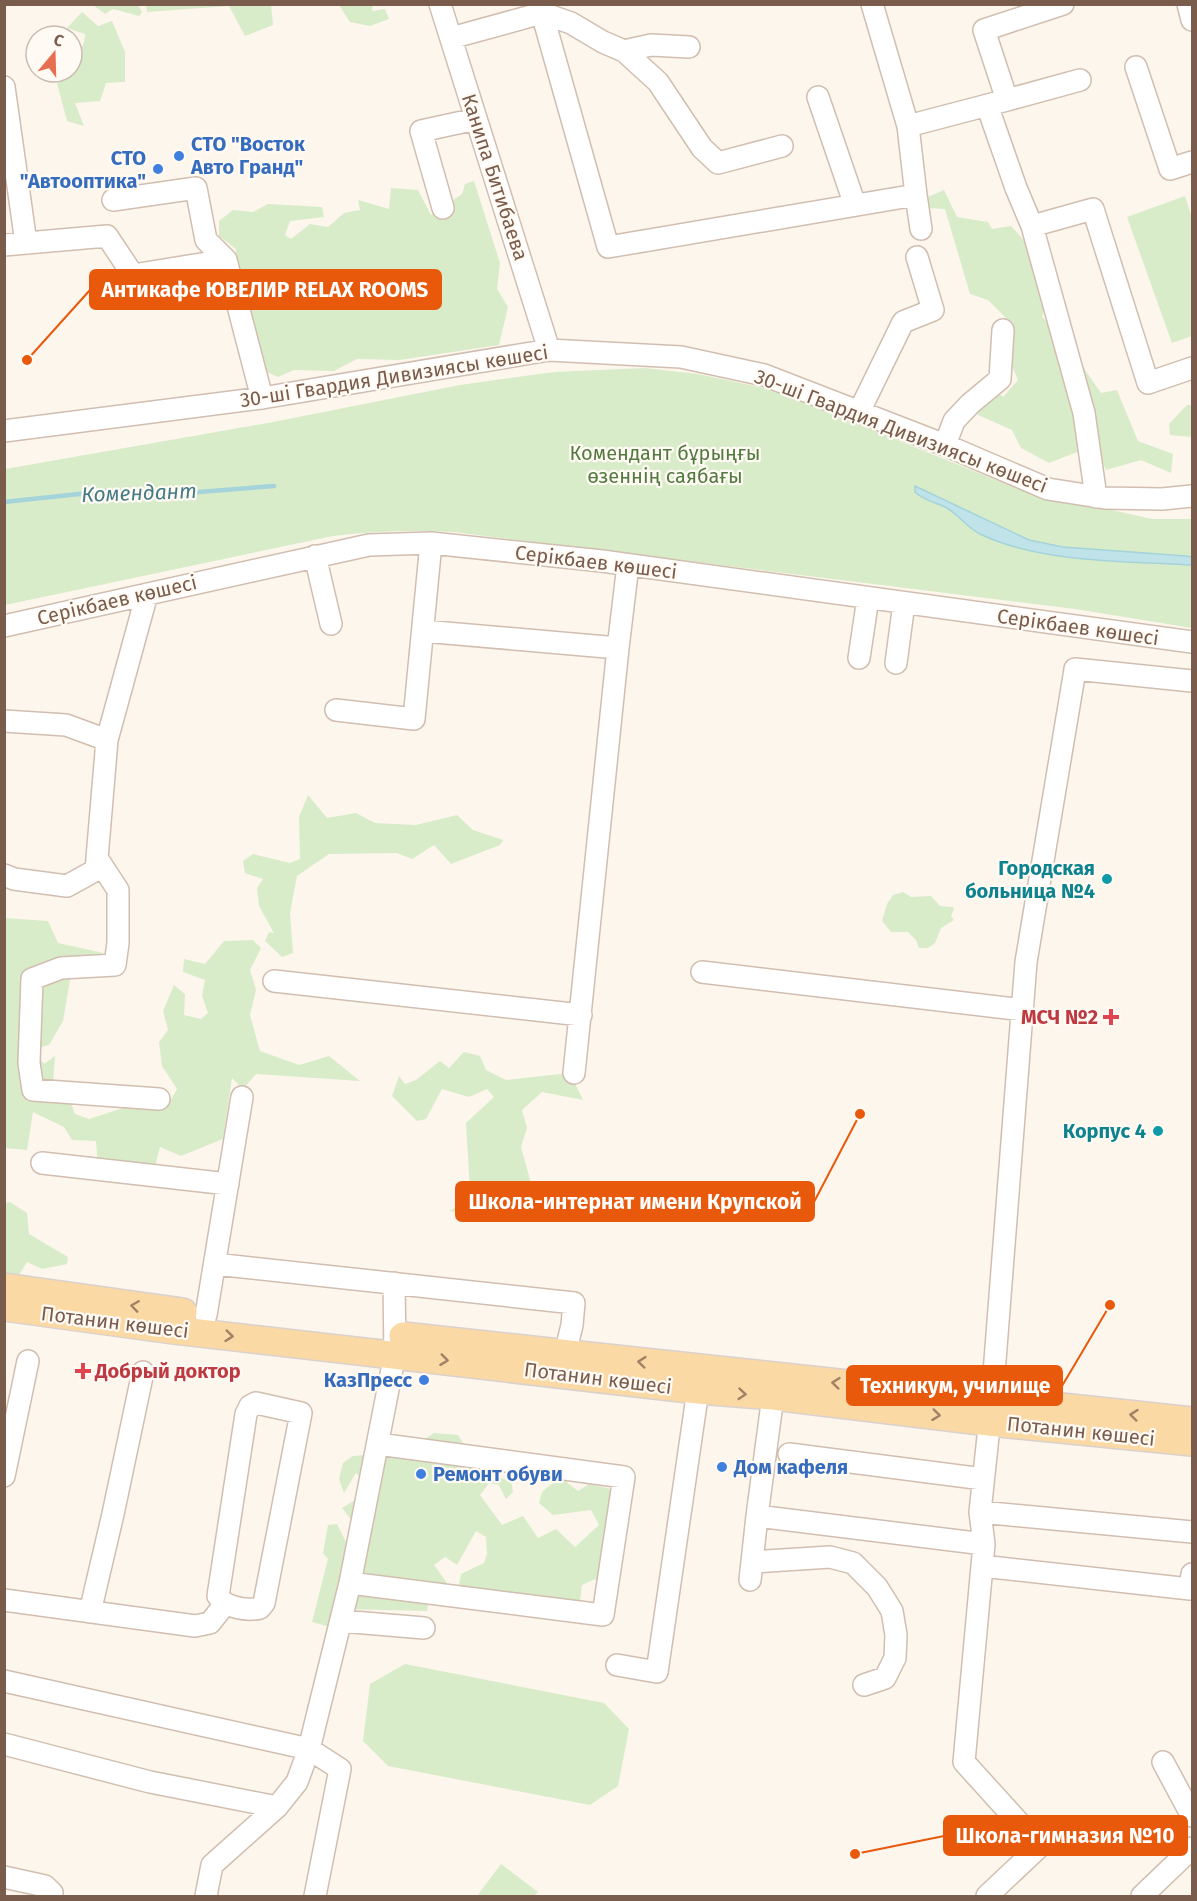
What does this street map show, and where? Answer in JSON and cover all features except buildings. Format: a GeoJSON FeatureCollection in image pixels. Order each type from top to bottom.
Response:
{"type":"FeatureCollection","features":[{"type":"Feature","properties":{"kind":"main road","name":"Потанин көшесі"},"geometry":{"type":"LineString","coordinates":[[4,1287],[206,1315],[698,1390],[990,1411],[1192,1421]]}},
{"type":"Feature","properties":{"kind":"main road","name":"Потанин көшесі"},"geometry":{"type":"LineString","coordinates":[[4,1307],[173,1330],[565,1354],[990,1411],[1192,1442]]}},
{"type":"Feature","properties":{"kind":"street","name":"Канипа Битибаева"},"geometry":{"type":"LineString","coordinates":[[440,4],[549,350]]}},
{"type":"Feature","properties":{"kind":"street"},"geometry":{"type":"LineString","coordinates":[[872,4],[908,126],[921,229]]}},
{"type":"Feature","properties":{"kind":"street"},"geometry":{"type":"LineString","coordinates":[[1063,4],[984,30],[1016,188],[1032,226],[1084,413],[1096,496]]}},
{"type":"Feature","properties":{"kind":"street"},"geometry":{"type":"LineString","coordinates":[[1188,4],[1192,20]]}},
{"type":"Feature","properties":{"kind":"street"},"geometry":{"type":"LineString","coordinates":[[451,38],[541,9],[624,51],[657,82],[702,148],[718,163],[782,146]]}},
{"type":"Feature","properties":{"kind":"street"},"geometry":{"type":"LineString","coordinates":[[541,9],[609,247],[916,195]]}},
{"type":"Feature","properties":{"kind":"street"},"geometry":{"type":"LineString","coordinates":[[624,51],[651,45],[689,47]]}},
{"type":"Feature","properties":{"kind":"street"},"geometry":{"type":"LineString","coordinates":[[1136,67],[1170,169],[1192,162]]}},
{"type":"Feature","properties":{"kind":"street"},"geometry":{"type":"LineString","coordinates":[[908,126],[1080,80]]}},
{"type":"Feature","properties":{"kind":"street"},"geometry":{"type":"LineString","coordinates":[[4,87],[26,243]]}},
{"type":"Feature","properties":{"kind":"street"},"geometry":{"type":"LineString","coordinates":[[818,97],[855,205]]}},
{"type":"Feature","properties":{"kind":"street"},"geometry":{"type":"LineString","coordinates":[[443,208],[421,131],[476,119]]}},
{"type":"Feature","properties":{"kind":"street"},"geometry":{"type":"LineString","coordinates":[[113,200],[196,188],[206,240],[226,260],[262,398]]}},
{"type":"Feature","properties":{"kind":"street"},"geometry":{"type":"LineString","coordinates":[[1032,226],[1093,209],[1148,383],[1192,368]]}},
{"type":"Feature","properties":{"kind":"street"},"geometry":{"type":"LineString","coordinates":[[4,245],[107,236],[133,275],[226,260]]}},
{"type":"Feature","properties":{"kind":"street"},"geometry":{"type":"LineString","coordinates":[[859,412],[903,322],[933,310],[917,257]]}},
{"type":"Feature","properties":{"kind":"street"},"geometry":{"type":"LineString","coordinates":[[945,445],[954,422],[970,404],[1000,379],[1003,330]]}},
{"type":"Feature","properties":{"kind":"street","name":"30-ші Гвардия Дивизиясы көшесі"},"geometry":{"type":"LineString","coordinates":[[4,431],[262,398],[549,350],[681,357],[764,375],[945,445],[1047,489],[1096,496],[1162,499],[1192,496]]}},
{"type":"Feature","properties":{"kind":"street"},"geometry":{"type":"LineString","coordinates":[[336,710],[414,719],[431,543]]}},
{"type":"Feature","properties":{"kind":"street","name":"Серікбаев көшесі"},"geometry":{"type":"LineString","coordinates":[[4,626],[369,545],[431,543],[628,565],[1192,642]]}},
{"type":"Feature","properties":{"kind":"street"},"geometry":{"type":"LineString","coordinates":[[315,556],[331,624]]}},
{"type":"Feature","properties":{"kind":"street"},"geometry":{"type":"LineString","coordinates":[[574,1072],[628,565]]}},
{"type":"Feature","properties":{"kind":"street"},"geometry":{"type":"LineString","coordinates":[[4,875],[14,879],[67,886],[96,870],[107,740],[147,594]]}},
{"type":"Feature","properties":{"kind":"street"},"geometry":{"type":"LineString","coordinates":[[859,658],[868,598]]}},
{"type":"Feature","properties":{"kind":"street"},"geometry":{"type":"LineString","coordinates":[[896,663],[904,603]]}},
{"type":"Feature","properties":{"kind":"street"},"geometry":{"type":"LineString","coordinates":[[423,631],[618,648]]}},
{"type":"Feature","properties":{"kind":"street"},"geometry":{"type":"LineString","coordinates":[[987,1896],[1040,1845],[964,1762],[984,1544],[980,1512],[1026,962],[1075,669],[1192,681]]}},
{"type":"Feature","properties":{"kind":"street"},"geometry":{"type":"LineString","coordinates":[[4,721],[66,725],[107,740]]}},
{"type":"Feature","properties":{"kind":"street"},"geometry":{"type":"LineString","coordinates":[[97,858],[118,890],[118,943],[115,965],[61,968],[32,979],[29,1063],[33,1090],[159,1099]]}},
{"type":"Feature","properties":{"kind":"street"},"geometry":{"type":"LineString","coordinates":[[702,972],[1023,1010]]}},
{"type":"Feature","properties":{"kind":"street"},"geometry":{"type":"LineString","coordinates":[[274,981],[581,1015]]}},
{"type":"Feature","properties":{"kind":"street"},"geometry":{"type":"LineString","coordinates":[[206,1315],[242,1097]]}},
{"type":"Feature","properties":{"kind":"street"},"geometry":{"type":"LineString","coordinates":[[42,1163],[228,1184]]}},
{"type":"Feature","properties":{"kind":"street"},"geometry":{"type":"LineString","coordinates":[[214,1264],[394,1283],[575,1295],[572,1325],[565,1354]]}},
{"type":"Feature","properties":{"kind":"street"},"geometry":{"type":"LineString","coordinates":[[206,1896],[212,1865],[277,1807],[297,1782],[309,1749],[350,1583],[378,1444],[395,1345],[394,1283]]}},
{"type":"Feature","properties":{"kind":"street"},"geometry":{"type":"LineString","coordinates":[[4,1476],[28,1361]]}},
{"type":"Feature","properties":{"kind":"street"},"geometry":{"type":"LineString","coordinates":[[90,1611],[113,1514],[142,1372]]}},
{"type":"Feature","properties":{"kind":"street"},"geometry":{"type":"LineString","coordinates":[[617,1665],[657,1672],[698,1390]]}},
{"type":"Feature","properties":{"kind":"street"},"geometry":{"type":"LineString","coordinates":[[772,1396],[751,1571],[830,1557],[853,1563],[877,1587],[892,1611],[896,1635],[895,1658],[885,1678],[864,1685]]}},
{"type":"Feature","properties":{"kind":"street"},"geometry":{"type":"LineString","coordinates":[[256,1403],[301,1413],[264,1603],[260,1608],[253,1610],[225,1604],[218,1596],[246,1414],[250,1406],[256,1403]]}},
{"type":"Feature","properties":{"kind":"street"},"geometry":{"type":"LineString","coordinates":[[350,1583],[603,1615],[624,1477],[378,1444]]}},
{"type":"Feature","properties":{"kind":"street"},"geometry":{"type":"LineString","coordinates":[[789,1454],[983,1479]]}},
{"type":"Feature","properties":{"kind":"street"},"geometry":{"type":"LineString","coordinates":[[980,1512],[1192,1532]]}},
{"type":"Feature","properties":{"kind":"street"},"geometry":{"type":"LineString","coordinates":[[757,1516],[984,1544]]}},
{"type":"Feature","properties":{"kind":"street"},"geometry":{"type":"LineString","coordinates":[[982,1566],[1190,1589],[1192,1574]]}},
{"type":"Feature","properties":{"kind":"street"},"geometry":{"type":"LineString","coordinates":[[4,1600],[195,1626],[210,1623],[225,1604]]}},
{"type":"Feature","properties":{"kind":"street"},"geometry":{"type":"LineString","coordinates":[[341,1621],[424,1628]]}},
{"type":"Feature","properties":{"kind":"street"},"geometry":{"type":"LineString","coordinates":[[4,1680],[309,1749],[340,1769],[315,1896]]}},
{"type":"Feature","properties":{"kind":"street"},"geometry":{"type":"LineString","coordinates":[[4,1744],[150,1782],[277,1807]]}},
{"type":"Feature","properties":{"kind":"street"},"geometry":{"type":"LineString","coordinates":[[1163,1762],[1192,1816]]}},
{"type":"Feature","properties":{"kind":"street"},"geometry":{"type":"LineString","coordinates":[[1142,1896],[1192,1848]]}},
{"type":"Feature","properties":{"kind":"street"},"geometry":{"type":"LineString","coordinates":[[4,1877],[45,1886],[51,1896]]}},
{"type":"Feature","properties":{"kind":"green space"},"geometry":{"type":"Polygon","coordinates":[[[93,5],[138,5],[142,12],[139,16],[113,9],[105,14],[93,5]]]}},
{"type":"Feature","properties":{"kind":"green space"},"geometry":{"type":"Polygon","coordinates":[[[146,5],[271,5],[273,25],[245,36],[229,6],[147,12],[146,5]]]}},
{"type":"Feature","properties":{"kind":"green space"},"geometry":{"type":"Polygon","coordinates":[[[339,5],[373,5],[372,11],[385,9],[389,19],[370,26],[350,22],[339,5]]]}},
{"type":"Feature","properties":{"kind":"green space"},"geometry":{"type":"Polygon","coordinates":[[[82,12],[98,26],[112,21],[125,52],[125,82],[106,83],[100,101],[75,103],[84,126],[67,121],[57,84],[84,84],[84,24],[71,24],[82,12]]]}},
{"type":"Feature","properties":{"kind":"green space"},"geometry":{"type":"Polygon","coordinates":[[[474,181],[500,263],[497,289],[508,307],[499,345],[400,360],[357,359],[334,371],[294,370],[278,377],[265,371],[253,339],[246,280],[235,265],[236,249],[219,236],[219,221],[233,210],[253,212],[268,204],[322,207],[324,217],[290,221],[285,235],[291,239],[310,224],[328,227],[344,213],[360,210],[358,200],[389,209],[391,188],[418,190],[431,215],[462,194],[465,184],[474,181]]]}},
{"type":"Feature","properties":{"kind":"green space"},"geometry":{"type":"Polygon","coordinates":[[[944,190],[957,217],[988,222],[992,229],[1011,226],[1036,254],[1036,276],[1055,268],[1060,287],[1048,297],[1042,317],[1059,331],[1076,380],[1081,364],[1101,393],[1117,390],[1138,441],[1173,454],[1171,473],[1141,460],[1106,470],[1095,445],[1049,463],[1021,448],[1012,430],[978,415],[978,403],[998,393],[1003,397],[1018,380],[1007,354],[1008,320],[988,300],[970,294],[945,209],[927,208],[923,199],[944,190]]]}},
{"type":"Feature","properties":{"kind":"green space"},"geometry":{"type":"Polygon","coordinates":[[[1185,196],[1192,218],[1192,336],[1172,343],[1127,217],[1185,196]]]}},
{"type":"Feature","properties":{"kind":"green space","name":"Комендант бұрыңғы өзеннің саябағы"},"geometry":{"type":"Polygon","coordinates":[[[645,368],[698,374],[774,390],[1018,489],[1152,519],[1192,519],[1192,628],[1075,609],[453,532],[423,531],[333,536],[5,605],[5,469],[268,423],[460,385],[554,372],[645,368]]]}},
{"type":"Feature","properties":{"kind":"green space"},"geometry":{"type":"Polygon","coordinates":[[[1187,405],[1192,405],[1192,437],[1170,435],[1169,424],[1187,405]]]}},
{"type":"Feature","properties":{"kind":"green space"},"geometry":{"type":"Polygon","coordinates":[[[308,795],[327,818],[356,813],[375,823],[416,825],[457,815],[473,830],[503,840],[500,845],[451,864],[434,845],[412,859],[397,853],[329,854],[297,876],[290,913],[293,953],[282,957],[265,941],[269,932],[274,933],[259,906],[257,888],[263,879],[245,873],[243,861],[253,854],[290,863],[300,859],[299,817],[308,795]]]}},
{"type":"Feature","properties":{"kind":"green space"},"geometry":{"type":"Polygon","coordinates":[[[903,892],[911,897],[931,896],[940,906],[954,909],[951,916],[954,920],[941,928],[935,943],[928,948],[919,948],[916,940],[908,932],[891,932],[882,921],[887,904],[893,895],[903,892]]]}},
{"type":"Feature","properties":{"kind":"green space"},"geometry":{"type":"Polygon","coordinates":[[[4,918],[48,921],[58,943],[108,954],[110,962],[73,962],[63,1021],[49,1045],[33,1049],[44,1064],[55,1056],[53,1086],[69,1098],[75,1114],[89,1119],[123,1108],[143,1092],[152,1103],[169,1103],[177,1089],[162,1066],[159,1042],[168,1030],[163,1011],[174,985],[185,994],[184,1015],[201,1019],[208,1013],[202,996],[205,980],[183,972],[184,959],[205,964],[224,941],[253,940],[261,948],[250,970],[256,990],[250,1015],[260,1051],[299,1065],[329,1056],[360,1081],[256,1074],[243,1089],[232,1078],[223,1139],[181,1156],[160,1147],[153,1174],[98,1168],[96,1141],[72,1140],[64,1127],[33,1112],[27,1150],[5,1148],[4,918]]]}},
{"type":"Feature","properties":{"kind":"green space"},"geometry":{"type":"Polygon","coordinates":[[[464,1052],[480,1056],[486,1070],[506,1080],[570,1073],[583,1100],[542,1092],[522,1110],[527,1128],[521,1147],[531,1183],[526,1213],[511,1194],[491,1202],[492,1218],[449,1211],[466,1202],[470,1191],[466,1123],[494,1097],[487,1089],[469,1097],[442,1089],[426,1119],[417,1121],[392,1096],[399,1076],[405,1084],[416,1080],[440,1061],[449,1068],[464,1052]]]}},
{"type":"Feature","properties":{"kind":"green space"},"geometry":{"type":"Polygon","coordinates":[[[10,1202],[27,1213],[29,1234],[68,1257],[67,1264],[42,1269],[27,1262],[14,1283],[5,1280],[4,1203],[10,1202]]]}},
{"type":"Feature","properties":{"kind":"green space"},"geometry":{"type":"Polygon","coordinates":[[[434,1433],[458,1435],[471,1456],[489,1450],[501,1478],[511,1481],[513,1492],[506,1499],[499,1485],[489,1483],[480,1495],[502,1525],[523,1516],[538,1538],[556,1529],[575,1547],[599,1525],[591,1510],[553,1515],[539,1503],[542,1492],[560,1477],[578,1491],[589,1484],[620,1491],[606,1599],[595,1579],[582,1585],[579,1609],[457,1595],[461,1574],[484,1563],[487,1554],[486,1537],[476,1531],[457,1565],[445,1557],[434,1565],[447,1583],[430,1595],[427,1611],[344,1609],[327,1626],[312,1622],[328,1559],[323,1553],[328,1525],[337,1524],[349,1548],[354,1523],[342,1508],[363,1495],[366,1484],[356,1473],[344,1493],[339,1479],[343,1463],[353,1456],[404,1452],[434,1433]]]}},
{"type":"Feature","properties":{"kind":"green space"},"geometry":{"type":"Polygon","coordinates":[[[405,1664],[604,1703],[629,1729],[618,1786],[590,1805],[388,1766],[363,1741],[370,1684],[405,1664]]]}},
{"type":"Feature","properties":{"kind":"green space"},"geometry":{"type":"Polygon","coordinates":[[[501,1864],[538,1892],[534,1896],[477,1896],[501,1864]]]}},
{"type":"Feature","properties":{"kind":"water"},"geometry":{"type":"Polygon","coordinates":[[[915,486],[1029,540],[1063,547],[1186,556],[1192,557],[1192,565],[1084,559],[1029,551],[980,534],[947,508],[915,492],[915,486]]]}},
{"type":"Feature","properties":{"kind":"waterway","name":"Комендант"},"geometry":{"type":"LineString","coordinates":[[4,502],[107,491],[173,494],[274,486]]}},
{"type":"Feature","properties":{"kind":"place","name":"СТО \"Восток Авто Гранд\""},"geometry":{"type":"Point","coordinates":[179,156]}},
{"type":"Feature","properties":{"kind":"place","name":"СТО \"Автооптика\""},"geometry":{"type":"Point","coordinates":[158,169]}},
{"type":"Feature","properties":{"kind":"place","name":"Антикафе ЮВЕЛИР RELAX ROOMS"},"geometry":{"type":"Point","coordinates":[27,360]}},
{"type":"Feature","properties":{"kind":"place","name":"Городская больница №4"},"geometry":{"type":"Point","coordinates":[1107,879]}},
{"type":"Feature","properties":{"kind":"place","name":"МСЧ №2"},"geometry":{"type":"Point","coordinates":[1111,1017]}},
{"type":"Feature","properties":{"kind":"place","name":"Школа-интернат имени Крупской"},"geometry":{"type":"Point","coordinates":[860,1114]}},
{"type":"Feature","properties":{"kind":"place","name":"Корпус 4"},"geometry":{"type":"Point","coordinates":[1158,1131]}},
{"type":"Feature","properties":{"kind":"place","name":"Техникум, училище"},"geometry":{"type":"Point","coordinates":[1110,1305]}},
{"type":"Feature","properties":{"kind":"place","name":"Добрый доктор"},"geometry":{"type":"Point","coordinates":[83,1371]}},
{"type":"Feature","properties":{"kind":"place","name":"КазПресс"},"geometry":{"type":"Point","coordinates":[424,1380]}},
{"type":"Feature","properties":{"kind":"place","name":"Дом кафеля"},"geometry":{"type":"Point","coordinates":[722,1467]}},
{"type":"Feature","properties":{"kind":"place","name":"Ремонт обуви"},"geometry":{"type":"Point","coordinates":[421,1474]}},
{"type":"Feature","properties":{"kind":"place","name":"Школа-гимназия №10"},"geometry":{"type":"Point","coordinates":[855,1854]}}]}
